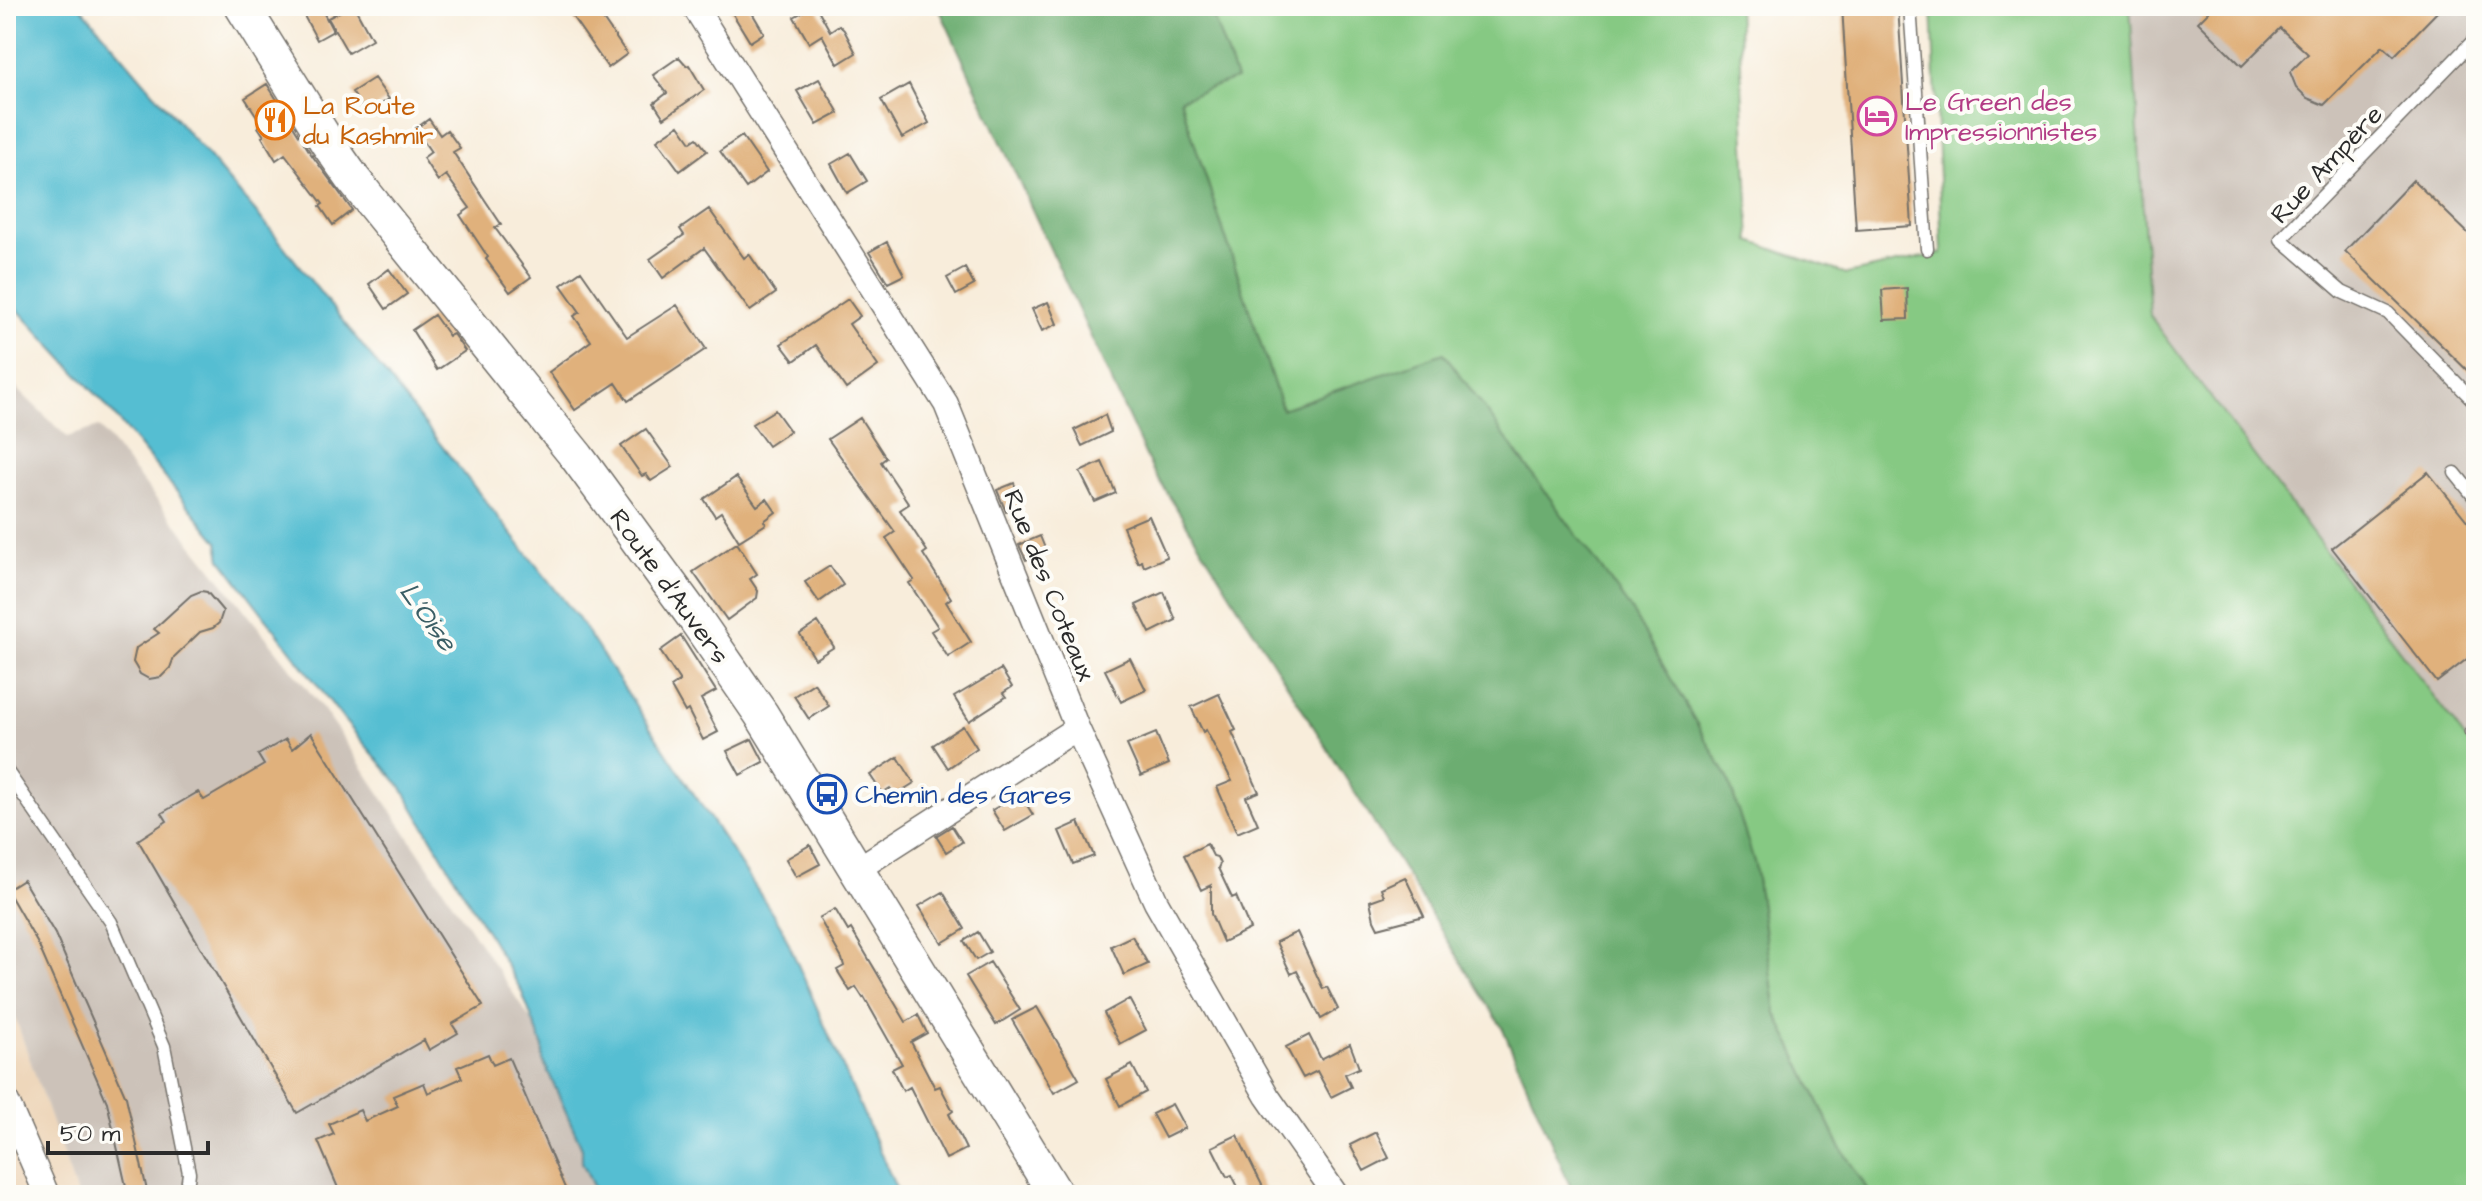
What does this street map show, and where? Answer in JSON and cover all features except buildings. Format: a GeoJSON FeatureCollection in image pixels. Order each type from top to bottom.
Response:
{"type":"FeatureCollection","features":[{"type":"Feature","properties":{"kind":"main road","name":"Route d'Auvers"},"geometry":{"type":"LineString","coordinates":[[242,6],[353,179],[577,457],[761,714],[1056,1195]]}},
{"type":"Feature","properties":{"kind":"street","name":"Rue des Coteaux"},"geometry":{"type":"LineString","coordinates":[[694,6],[946,404],[1077,728],[1156,902],[1267,1096],[1336,1195]]}},
{"type":"Feature","properties":{"kind":"street"},"geometry":{"type":"LineString","coordinates":[[856,870],[1077,728]]}},
{"type":"Feature","properties":{"kind":"street"},"geometry":{"type":"LineString","coordinates":[[6,1100],[47,1195]]}},
{"type":"Feature","properties":{"kind":"lane"},"geometry":{"type":"LineString","coordinates":[[1910,6],[1927,249]]}},
{"type":"Feature","properties":{"kind":"lane","name":"Rue Ampère"},"geometry":{"type":"LineString","coordinates":[[2476,38],[2281,239],[2342,292],[2388,313],[2476,403]]}},
{"type":"Feature","properties":{"kind":"lane"},"geometry":{"type":"LineString","coordinates":[[2455,473],[2476,499]]}},
{"type":"Feature","properties":{"kind":"lane"},"geometry":{"type":"LineString","coordinates":[[6,770],[111,922],[164,1046],[189,1173],[186,1195]]}},
{"type":"Feature","properties":{"kind":"shaded area"},"geometry":{"type":"Polygon","coordinates":[[[2130,6],[2476,6],[2476,753],[2150,316],[2130,6]]]}},
{"type":"Feature","properties":{"kind":"shaded area"},"geometry":{"type":"Polygon","coordinates":[[[6,378],[67,437],[99,427],[324,710],[543,1038],[609,1195],[77,1195],[6,991],[6,378]]]}},
{"type":"Feature","properties":{"kind":"shaded area"},"geometry":{"type":"Polygon","coordinates":[[[6,991],[76,1193],[77,1195],[6,1195],[6,991]]]}},
{"type":"Feature","properties":{"kind":"green space"},"geometry":{"type":"Polygon","coordinates":[[[938,6],[1209,6],[1236,79],[1180,99],[1282,409],[1444,353],[1630,608],[1728,778],[1755,865],[1776,1013],[1839,1145],[1871,1195],[1574,1195],[1503,1029],[1152,469],[938,6]]]}},
{"type":"Feature","properties":{"kind":"green space"},"geometry":{"type":"Polygon","coordinates":[[[1209,6],[1738,6],[1750,241],[1847,274],[1942,253],[1932,6],[2130,6],[2150,316],[2476,753],[2476,1195],[1871,1195],[1839,1145],[1776,1013],[1755,865],[1282,409],[1180,99],[1235,78],[1209,6]]]}},
{"type":"Feature","properties":{"kind":"water","name":"L'Oise"},"geometry":{"type":"Polygon","coordinates":[[[6,6],[80,6],[270,229],[578,618],[781,926],[899,1195],[597,1195],[582,1162],[582,1148],[543,1060],[543,1047],[521,990],[402,788],[344,720],[221,559],[218,542],[104,403],[6,297],[6,6]]]}},
{"type":"Feature","properties":{"kind":"place","name":"Le Green des Impressionnistes"},"geometry":{"type":"Point","coordinates":[1877,116]}},
{"type":"Feature","properties":{"kind":"place","name":"La Route du Kashmir"},"geometry":{"type":"Point","coordinates":[275,120]}},
{"type":"Feature","properties":{"kind":"place","name":"Chemin des Gares"},"geometry":{"type":"Point","coordinates":[827,794]}}]}
